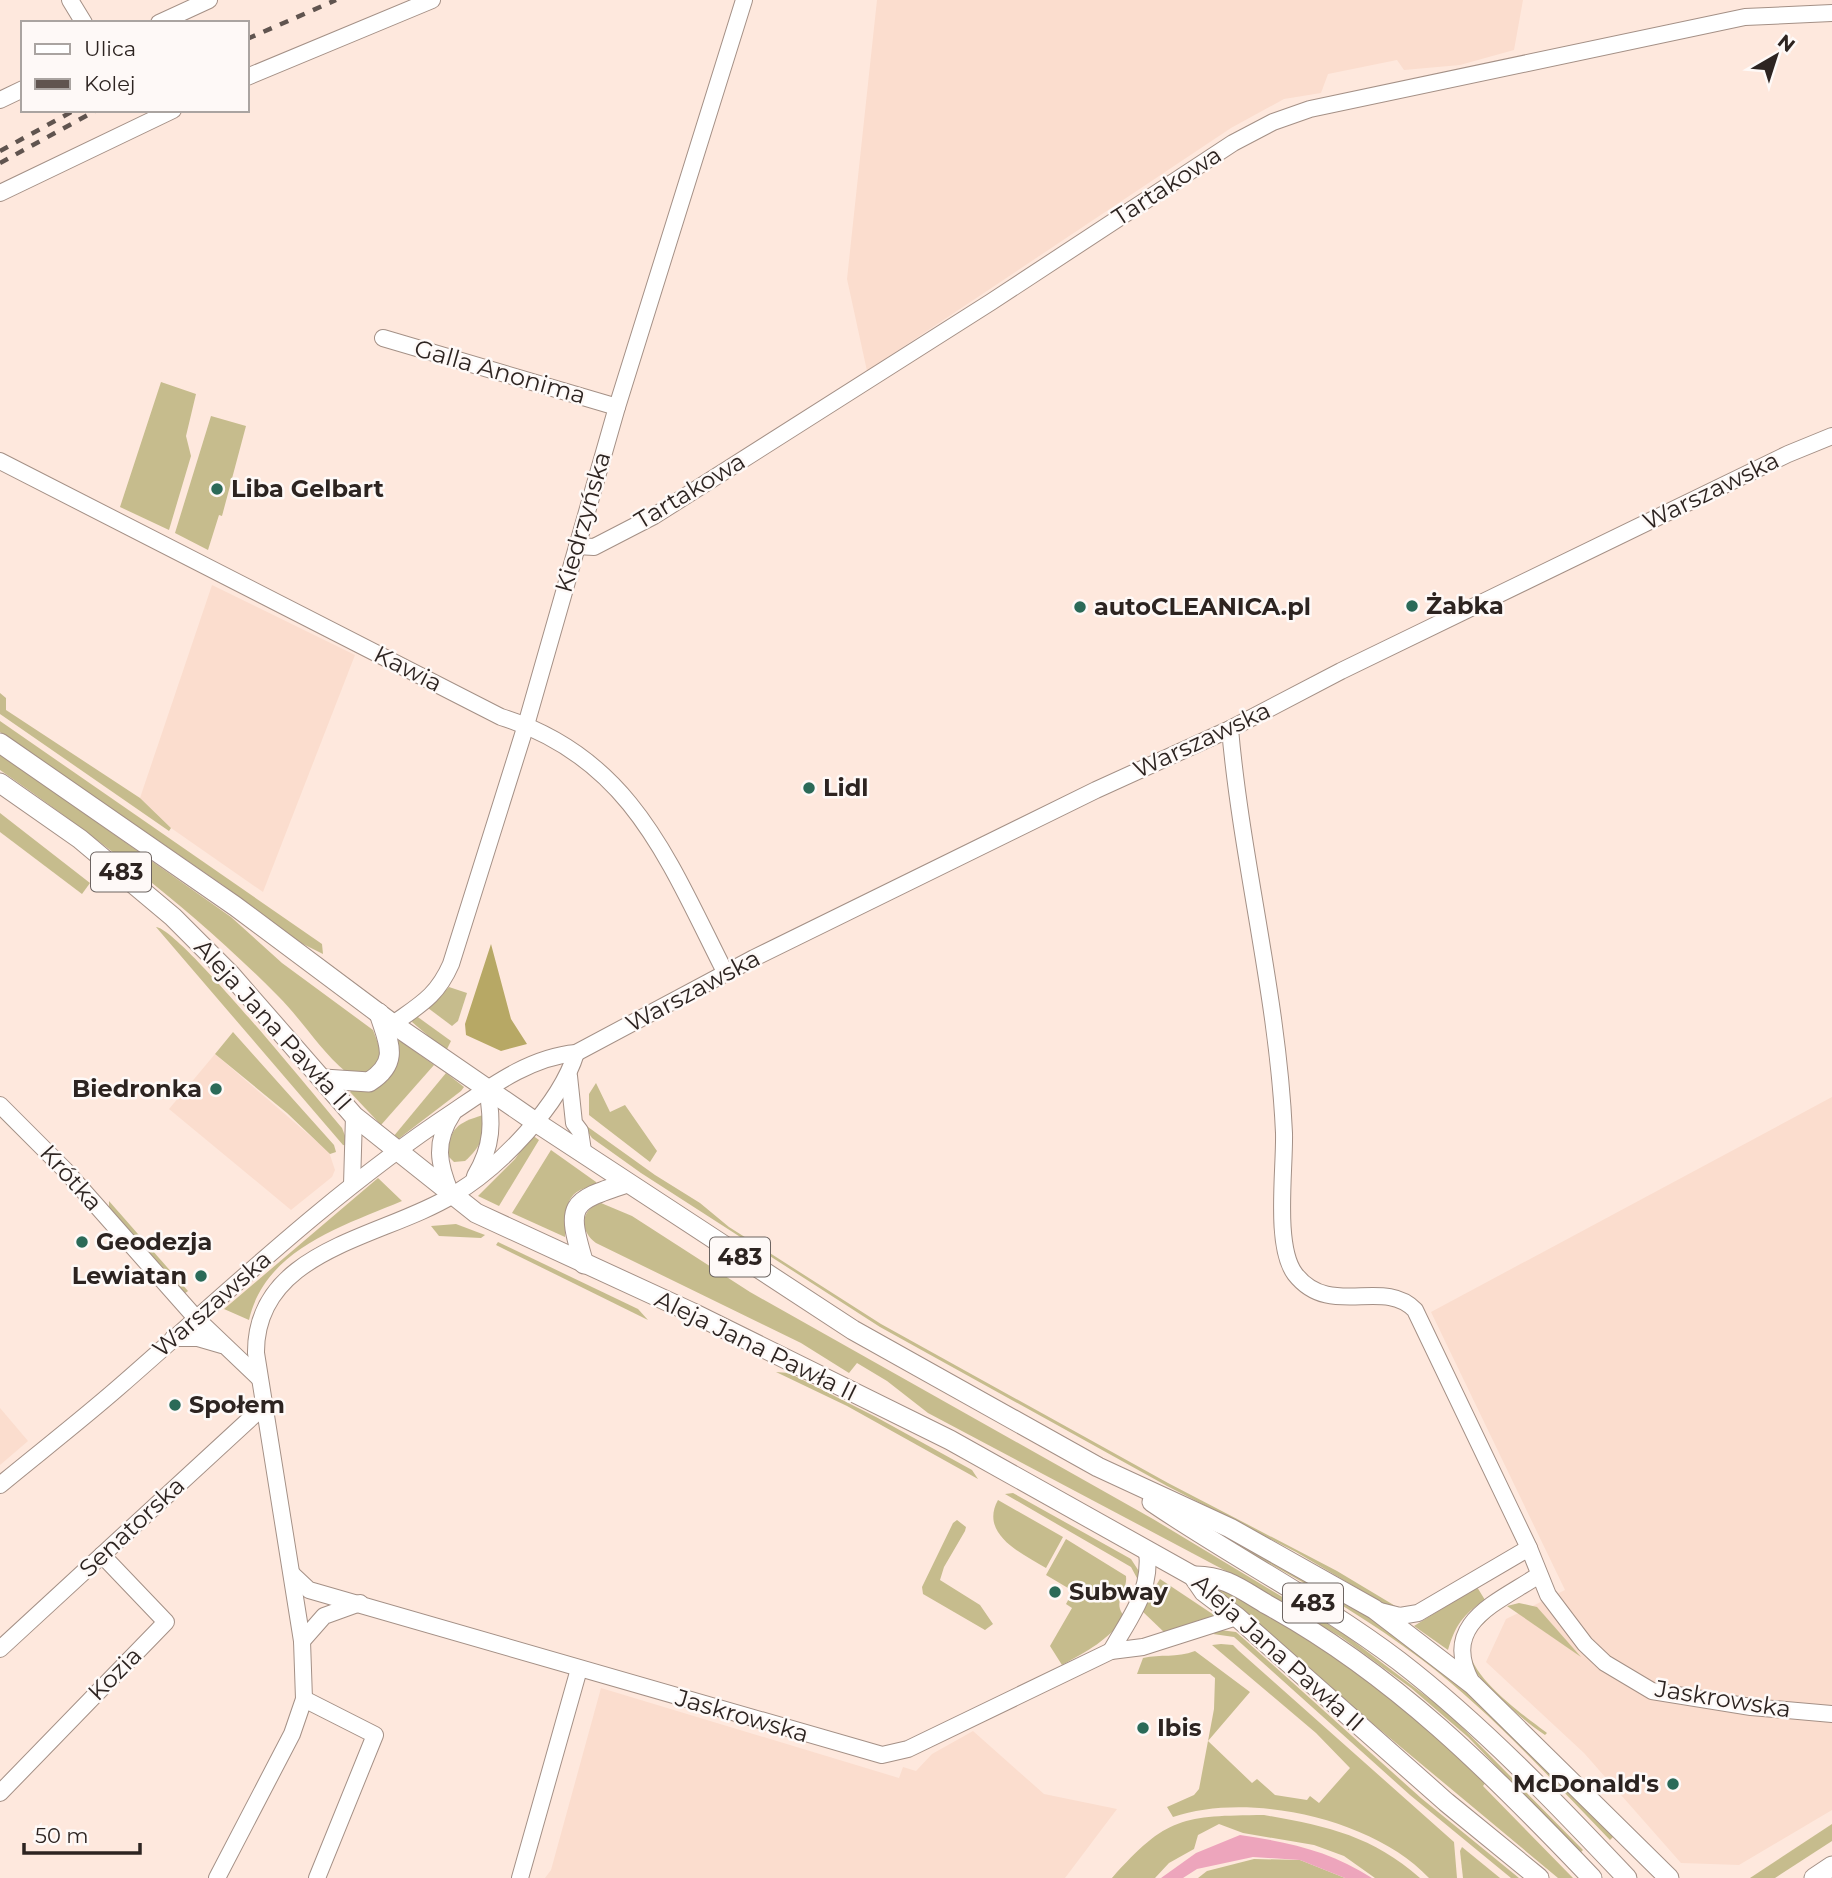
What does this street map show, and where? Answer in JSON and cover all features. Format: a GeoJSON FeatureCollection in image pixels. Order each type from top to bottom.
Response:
{"type":"FeatureCollection","features":[{"type":"Feature","properties":{"kind":"main road","name":"Aleja Jana Pawła II"},"geometry":{"type":"LineString","coordinates":[[0,743],[235,906],[386,1018],[627,1183],[853,1330],[1098,1467],[1219,1547],[1368,1639],[1443,1697],[1512,1760],[1627,1878]]}},
{"type":"Feature","properties":{"kind":"main road","name":"Aleja Jana Pawła II"},"geometry":{"type":"LineString","coordinates":[[0,783],[80,839],[173,917],[231,975],[354,1116],[452,1196],[476,1213],[706,1319],[950,1440],[1194,1576],[1204,1592],[1237,1617],[1446,1802],[1539,1878]]}},
{"type":"Feature","properties":{"kind":"main road"},"geometry":{"type":"LineString","coordinates":[[324,1079],[369,1082],[383,1072],[390,1048],[386,1018]]}},
{"type":"Feature","properties":{"kind":"main road"},"geometry":{"type":"LineString","coordinates":[[584,1264],[573,1227],[575,1210],[590,1195],[627,1183]]}},
{"type":"Feature","properties":{"kind":"main road","name":"Aleja Jana Pawła II"},"geometry":{"type":"LineString","coordinates":[[1098,1467],[1230,1528],[1374,1609],[1473,1685],[1549,1756],[1645,1858]]}},
{"type":"Feature","properties":{"kind":"main road"},"geometry":{"type":"LineString","coordinates":[[1194,1576],[1214,1575],[1318,1634],[1435,1720],[1495,1777],[1592,1878]]}},
{"type":"Feature","properties":{"kind":"main road"},"geometry":{"type":"LineString","coordinates":[[1645,1858],[1653,1878]]}},
{"type":"Feature","properties":{"kind":"main road"},"geometry":{"type":"LineString","coordinates":[[1645,1858],[1669,1878]]}},
{"type":"Feature","properties":{"kind":"main road"},"geometry":{"type":"LineString","coordinates":[[1814,1878],[1832,1866]]}},
{"type":"Feature","properties":{"kind":"street"},"geometry":{"type":"LineString","coordinates":[[70,0],[83,21]]}},
{"type":"Feature","properties":{"kind":"street"},"geometry":{"type":"LineString","coordinates":[[163,21],[209,0]]}},
{"type":"Feature","properties":{"kind":"street"},"geometry":{"type":"LineString","coordinates":[[248,77],[432,0]]}},
{"type":"Feature","properties":{"kind":"street","name":"Kiedrzyńska"},"geometry":{"type":"LineString","coordinates":[[386,1018],[428,1000],[441,986],[526,725],[617,407],[744,0]]}},
{"type":"Feature","properties":{"kind":"street","name":"Tartakowa"},"geometry":{"type":"LineString","coordinates":[[577,546],[594,547],[654,516],[991,302],[1233,143],[1273,122],[1310,108],[1745,17],[1832,13]]}},
{"type":"Feature","properties":{"kind":"street"},"geometry":{"type":"LineString","coordinates":[[0,100],[21,90]]}},
{"type":"Feature","properties":{"kind":"street"},"geometry":{"type":"LineString","coordinates":[[0,192],[169,112]]}},
{"type":"Feature","properties":{"kind":"street","name":"Galla Anonima"},"geometry":{"type":"LineString","coordinates":[[383,338],[617,407]]}},
{"type":"Feature","properties":{"kind":"street","name":"Warszawska"},"geometry":{"type":"LineString","coordinates":[[0,1485],[118,1388],[195,1317],[352,1185],[395,1150],[487,1088],[555,1055],[576,1053],[726,972],[1096,790],[1230,729],[1341,671],[1788,454],[1832,436]]}},
{"type":"Feature","properties":{"kind":"street","name":"Kawia"},"geometry":{"type":"LineString","coordinates":[[0,461],[501,718],[526,725],[579,755],[636,809],[664,850],[726,972]]}},
{"type":"Feature","properties":{"kind":"street","name":"Jaskrowska"},"geometry":{"type":"LineString","coordinates":[[1230,729],[1282,1097],[1284,1248],[1288,1263],[1307,1287],[1322,1295],[1339,1298],[1400,1298],[1415,1310],[1529,1548],[1548,1595],[1585,1644],[1605,1663],[1652,1691],[1751,1707],[1832,1714]]}},
{"type":"Feature","properties":{"kind":"street","name":"Warszawska"},"geometry":{"type":"LineString","coordinates":[[259,1378],[256,1340],[268,1298],[290,1274],[317,1257],[452,1196],[471,1182],[510,1150],[534,1121],[569,1076],[576,1053]]}},
{"type":"Feature","properties":{"kind":"street","name":"Warszawska"},"geometry":{"type":"LineString","coordinates":[[569,1076],[574,1123],[580,1131],[583,1151]]}},
{"type":"Feature","properties":{"kind":"street"},"geometry":{"type":"LineString","coordinates":[[471,1182],[490,1144],[492,1122],[487,1088]]}},
{"type":"Feature","properties":{"kind":"street","name":"Krótka"},"geometry":{"type":"LineString","coordinates":[[0,1105],[65,1170],[195,1317],[259,1378]]}},
{"type":"Feature","properties":{"kind":"street"},"geometry":{"type":"LineString","coordinates":[[452,1196],[438,1152],[443,1129],[454,1111]]}},
{"type":"Feature","properties":{"kind":"street"},"geometry":{"type":"LineString","coordinates":[[352,1185],[354,1116]]}},
{"type":"Feature","properties":{"kind":"street"},"geometry":{"type":"LineString","coordinates":[[173,1338],[198,1338],[226,1346]]}},
{"type":"Feature","properties":{"kind":"street"},"geometry":{"type":"LineString","coordinates":[[217,1878],[292,1734],[304,1699],[303,1641],[259,1378]]}},
{"type":"Feature","properties":{"kind":"street","name":"Senatorska"},"geometry":{"type":"LineString","coordinates":[[0,1649],[265,1405]]}},
{"type":"Feature","properties":{"kind":"street"},"geometry":{"type":"LineString","coordinates":[[1374,1609],[1400,1616],[1418,1613],[1529,1548]]}},
{"type":"Feature","properties":{"kind":"street"},"geometry":{"type":"LineString","coordinates":[[1111,1651],[1146,1586],[1149,1571],[1147,1549]]}},
{"type":"Feature","properties":{"kind":"street","name":"Kozia"},"geometry":{"type":"LineString","coordinates":[[0,1793],[166,1622],[102,1555]]}},
{"type":"Feature","properties":{"kind":"street","name":"Jaskrowska"},"geometry":{"type":"LineString","coordinates":[[292,1574],[309,1590],[882,1755],[908,1749],[1111,1651],[1143,1647],[1237,1617]]}},
{"type":"Feature","properties":{"kind":"street"},"geometry":{"type":"LineString","coordinates":[[1473,1685],[1461,1659],[1460,1649],[1467,1627],[1477,1616],[1539,1575]]}},
{"type":"Feature","properties":{"kind":"street"},"geometry":{"type":"LineString","coordinates":[[303,1641],[324,1616],[360,1603]]}},
{"type":"Feature","properties":{"kind":"street"},"geometry":{"type":"LineString","coordinates":[[520,1878],[579,1669]]}},
{"type":"Feature","properties":{"kind":"street"},"geometry":{"type":"LineString","coordinates":[[304,1699],[375,1735],[317,1878]]}},
{"type":"Feature","properties":{"kind":"shaded area"},"geometry":{"type":"Polygon","coordinates":[[[877,0],[1523,0],[1514,50],[1460,65],[1404,70],[1397,60],[1328,74],[1321,93],[1284,99],[1231,128],[867,371],[847,279],[877,0]]]}},
{"type":"Feature","properties":{"kind":"shaded area"},"geometry":{"type":"Polygon","coordinates":[[[161,382],[196,394],[186,436],[191,456],[169,530],[120,507],[161,382]]]}},
{"type":"Feature","properties":{"kind":"shaded area"},"geometry":{"type":"Polygon","coordinates":[[[211,416],[246,426],[222,516],[219,515],[208,550],[175,533],[211,416]]]}},
{"type":"Feature","properties":{"kind":"shaded area"},"geometry":{"type":"Polygon","coordinates":[[[212,585],[355,655],[263,892],[171,828],[140,798],[212,585]]]}},
{"type":"Feature","properties":{"kind":"shaded area"},"geometry":{"type":"Polygon","coordinates":[[[0,693],[6,698],[6,710],[140,798],[171,828],[169,831],[0,714],[0,693]]]}},
{"type":"Feature","properties":{"kind":"shaded area"},"geometry":{"type":"Polygon","coordinates":[[[0,721],[322,944],[323,954],[295,940],[223,885],[0,732],[0,721]]]}},
{"type":"Feature","properties":{"kind":"shaded area"},"geometry":{"type":"Polygon","coordinates":[[[0,754],[231,917],[282,963],[373,1030],[382,1054],[372,1071],[360,1075],[346,1072],[278,996],[213,934],[109,849],[0,770],[0,754]]]}},
{"type":"Feature","properties":{"kind":"shaded area"},"geometry":{"type":"Polygon","coordinates":[[[0,813],[90,883],[82,894],[0,832],[0,813]]]}},
{"type":"Feature","properties":{"kind":"shaded area"},"geometry":{"type":"Polygon","coordinates":[[[156,927],[170,935],[192,955],[249,1017],[342,1128],[349,1146],[343,1145],[156,927]]]}},
{"type":"Feature","properties":{"kind":"shaded area"},"geometry":{"type":"Polygon","coordinates":[[[491,944],[511,1019],[527,1044],[501,1051],[466,1035],[465,1024],[491,944]]]}},
{"type":"Feature","properties":{"kind":"shaded area"},"geometry":{"type":"Polygon","coordinates":[[[449,987],[467,993],[458,1021],[452,1026],[428,1008],[449,987]]]}},
{"type":"Feature","properties":{"kind":"shaded area"},"geometry":{"type":"Polygon","coordinates":[[[415,1015],[451,1041],[446,1051],[412,1022],[415,1015]]]}},
{"type":"Feature","properties":{"kind":"shaded area"},"geometry":{"type":"Polygon","coordinates":[[[233,1032],[334,1145],[336,1152],[330,1154],[287,1113],[215,1054],[233,1032]]]}},
{"type":"Feature","properties":{"kind":"shaded area"},"geometry":{"type":"Polygon","coordinates":[[[399,1040],[434,1065],[381,1125],[350,1092],[399,1040]]]}},
{"type":"Feature","properties":{"kind":"shaded area"},"geometry":{"type":"Polygon","coordinates":[[[215,1054],[329,1152],[335,1170],[332,1177],[291,1210],[169,1109],[215,1054]]]}},
{"type":"Feature","properties":{"kind":"shaded area"},"geometry":{"type":"Polygon","coordinates":[[[446,1073],[464,1087],[461,1091],[397,1140],[393,1137],[446,1073]]]}},
{"type":"Feature","properties":{"kind":"shaded area"},"geometry":{"type":"Polygon","coordinates":[[[596,1083],[610,1112],[625,1105],[657,1151],[650,1162],[589,1115],[589,1094],[596,1083]]]}},
{"type":"Feature","properties":{"kind":"shaded area"},"geometry":{"type":"Polygon","coordinates":[[[1832,1097],[1832,1810],[1739,1865],[1681,1863],[1584,1753],[1486,1662],[1506,1619],[1565,1590],[1431,1312],[1832,1097]]]}},
{"type":"Feature","properties":{"kind":"shaded area"},"geometry":{"type":"Polygon","coordinates":[[[483,1115],[482,1135],[475,1151],[465,1161],[454,1162],[447,1155],[450,1138],[456,1128],[483,1115]]]}},
{"type":"Feature","properties":{"kind":"shaded area"},"geometry":{"type":"Polygon","coordinates":[[[581,1122],[655,1175],[700,1203],[729,1227],[881,1324],[1168,1483],[1337,1571],[1402,1610],[1386,1605],[1296,1552],[1167,1486],[880,1327],[641,1173],[592,1138],[581,1122]]]}},
{"type":"Feature","properties":{"kind":"shaded area"},"geometry":{"type":"Polygon","coordinates":[[[532,1135],[539,1140],[499,1206],[478,1196],[515,1159],[532,1135]]]}},
{"type":"Feature","properties":{"kind":"shaded area"},"geometry":{"type":"Polygon","coordinates":[[[551,1150],[596,1182],[597,1186],[585,1188],[571,1197],[565,1237],[512,1213],[551,1150]]]}},
{"type":"Feature","properties":{"kind":"shaded area"},"geometry":{"type":"Polygon","coordinates":[[[378,1178],[402,1201],[332,1231],[289,1258],[271,1275],[258,1296],[249,1320],[224,1309],[378,1178]]]}},
{"type":"Feature","properties":{"kind":"shaded area"},"geometry":{"type":"Polygon","coordinates":[[[109,1201],[188,1291],[184,1294],[109,1208],[109,1201]]]}},
{"type":"Feature","properties":{"kind":"shaded area"},"geometry":{"type":"Polygon","coordinates":[[[601,1203],[632,1216],[750,1292],[1153,1519],[1344,1634],[1447,1712],[1583,1850],[1580,1853],[1468,1737],[1411,1688],[1341,1637],[1258,1588],[928,1413],[887,1381],[857,1363],[849,1373],[801,1343],[596,1243],[587,1233],[584,1221],[589,1210],[601,1203]]]}},
{"type":"Feature","properties":{"kind":"shaded area"},"geometry":{"type":"Polygon","coordinates":[[[456,1224],[485,1235],[481,1238],[439,1236],[431,1226],[456,1224]]]}},
{"type":"Feature","properties":{"kind":"shaded area"},"geometry":{"type":"Polygon","coordinates":[[[498,1242],[638,1309],[648,1320],[496,1245],[498,1242]]]}},
{"type":"Feature","properties":{"kind":"shaded area"},"geometry":{"type":"Polygon","coordinates":[[[776,1372],[789,1373],[876,1417],[972,1470],[978,1479],[847,1406],[776,1372]]]}},
{"type":"Feature","properties":{"kind":"shaded area"},"geometry":{"type":"Polygon","coordinates":[[[0,1408],[28,1441],[0,1465],[0,1408]]]}},
{"type":"Feature","properties":{"kind":"shaded area"},"geometry":{"type":"Polygon","coordinates":[[[1013,1493],[1131,1559],[1142,1576],[1130,1602],[1138,1580],[1131,1567],[1005,1494],[1013,1493]]]}},
{"type":"Feature","properties":{"kind":"shaded area"},"geometry":{"type":"Polygon","coordinates":[[[998,1500],[1063,1537],[1046,1568],[1015,1549],[999,1533],[994,1523],[998,1500]]]}},
{"type":"Feature","properties":{"kind":"shaded area"},"geometry":{"type":"Polygon","coordinates":[[[957,1520],[966,1527],[965,1531],[944,1567],[940,1580],[980,1605],[993,1624],[985,1630],[923,1594],[922,1587],[953,1523],[957,1520]]]}},
{"type":"Feature","properties":{"kind":"shaded area"},"geometry":{"type":"Polygon","coordinates":[[[1225,1535],[1369,1617],[1455,1681],[1614,1836],[1610,1840],[1542,1769],[1447,1679],[1350,1610],[1225,1539],[1225,1535]]]}},
{"type":"Feature","properties":{"kind":"shaded area"},"geometry":{"type":"Polygon","coordinates":[[[1066,1539],[1126,1576],[1120,1602],[1121,1612],[1125,1617],[1104,1639],[1062,1665],[1050,1646],[1072,1608],[1066,1604],[1073,1591],[1046,1575],[1066,1539]]]}},
{"type":"Feature","properties":{"kind":"shaded area"},"geometry":{"type":"Polygon","coordinates":[[[1160,1579],[1214,1615],[1212,1618],[1166,1634],[1141,1610],[1160,1579]]]}},
{"type":"Feature","properties":{"kind":"shaded area"},"geometry":{"type":"Polygon","coordinates":[[[1206,1580],[1313,1641],[1408,1711],[1486,1782],[1483,1786],[1573,1878],[1558,1878],[1204,1583],[1206,1580]]]}},
{"type":"Feature","properties":{"kind":"shaded area"},"geometry":{"type":"Polygon","coordinates":[[[1477,1587],[1485,1600],[1461,1621],[1448,1650],[1414,1626],[1477,1587]]]}},
{"type":"Feature","properties":{"kind":"shaded area"},"geometry":{"type":"Polygon","coordinates":[[[1519,1603],[1537,1607],[1581,1657],[1507,1606],[1519,1603]]]}},
{"type":"Feature","properties":{"kind":"shaded area"},"geometry":{"type":"Polygon","coordinates":[[[1492,1614],[1470,1641],[1470,1653],[1475,1666],[1497,1692],[1547,1733],[1545,1735],[1498,1696],[1471,1665],[1467,1655],[1470,1635],[1478,1624],[1492,1614]]]}},
{"type":"Feature","properties":{"kind":"shaded area"},"geometry":{"type":"Polygon","coordinates":[[[1220,1630],[1236,1632],[1421,1798],[1519,1878],[1511,1878],[1410,1795],[1234,1637],[1213,1634],[1220,1630]]]}},
{"type":"Feature","properties":{"kind":"shaded area"},"geometry":{"type":"Polygon","coordinates":[[[1212,1645],[1233,1645],[1454,1842],[1457,1878],[1429,1878],[1405,1857],[1376,1840],[1344,1826],[1309,1816],[1273,1809],[1237,1807],[1204,1810],[1173,1817],[1167,1807],[1194,1795],[1199,1789],[1208,1741],[1252,1783],[1257,1779],[1275,1795],[1307,1800],[1310,1796],[1319,1803],[1350,1768],[1316,1733],[1212,1645]]]}},
{"type":"Feature","properties":{"kind":"shaded area"},"geometry":{"type":"Polygon","coordinates":[[[1195,1651],[1250,1692],[1208,1741],[1214,1709],[1215,1678],[1210,1674],[1137,1674],[1143,1658],[1195,1651]]]}},
{"type":"Feature","properties":{"kind":"shaded area"},"geometry":{"type":"Polygon","coordinates":[[[601,1688],[899,1778],[903,1767],[916,1771],[932,1754],[973,1731],[1044,1794],[1117,1809],[1065,1878],[545,1878],[551,1870],[601,1688]]]}},
{"type":"Feature","properties":{"kind":"shaded area"},"geometry":{"type":"Polygon","coordinates":[[[1264,1815],[1347,1834],[1384,1852],[1420,1878],[1375,1878],[1344,1856],[1314,1845],[1243,1833],[1219,1824],[1198,1835],[1194,1849],[1169,1863],[1155,1878],[1112,1878],[1148,1842],[1178,1824],[1214,1817],[1264,1815]]]}},
{"type":"Feature","properties":{"kind":"shaded area"},"geometry":{"type":"Polygon","coordinates":[[[1832,1824],[1832,1841],[1775,1878],[1750,1878],[1832,1824]]]}},
{"type":"Feature","properties":{"kind":"shaded area"},"geometry":{"type":"Polygon","coordinates":[[[1240,1835],[1325,1854],[1372,1878],[1345,1878],[1300,1860],[1253,1857],[1197,1869],[1183,1878],[1161,1878],[1196,1853],[1240,1835]]]}},
{"type":"Feature","properties":{"kind":"shaded area"},"geometry":{"type":"Polygon","coordinates":[[[1462,1847],[1500,1878],[1463,1878],[1460,1851],[1462,1847]]]}},
{"type":"Feature","properties":{"kind":"shaded area"},"geometry":{"type":"Polygon","coordinates":[[[1254,1859],[1300,1860],[1345,1878],[1198,1878],[1207,1871],[1254,1859]]]}},
{"type":"Feature","properties":{"kind":"railway"},"geometry":{"type":"LineString","coordinates":[[248,39],[336,0]]}},
{"type":"Feature","properties":{"kind":"railway"},"geometry":{"type":"LineString","coordinates":[[0,151],[71,112]]}},
{"type":"Feature","properties":{"kind":"railway"},"geometry":{"type":"LineString","coordinates":[[0,163],[93,112]]}},
{"type":"Feature","properties":{"kind":"place","name":"Liba Gelbart"},"geometry":{"type":"Point","coordinates":[217,489]}},
{"type":"Feature","properties":{"kind":"place","name":"Żabka"},"geometry":{"type":"Point","coordinates":[1412,606]}},
{"type":"Feature","properties":{"kind":"place","name":"autoCLEANICA.pl"},"geometry":{"type":"Point","coordinates":[1080,607]}},
{"type":"Feature","properties":{"kind":"place","name":"Lidl"},"geometry":{"type":"Point","coordinates":[809,788]}},
{"type":"Feature","properties":{"kind":"place","name":"Biedronka"},"geometry":{"type":"Point","coordinates":[216,1089]}},
{"type":"Feature","properties":{"kind":"place","name":"Geodezja"},"geometry":{"type":"Point","coordinates":[82,1242]}},
{"type":"Feature","properties":{"kind":"place","name":"Lewiatan"},"geometry":{"type":"Point","coordinates":[201,1276]}},
{"type":"Feature","properties":{"kind":"place","name":"Społem"},"geometry":{"type":"Point","coordinates":[175,1405]}},
{"type":"Feature","properties":{"kind":"place","name":"Subway"},"geometry":{"type":"Point","coordinates":[1055,1592]}},
{"type":"Feature","properties":{"kind":"place","name":"Ibis"},"geometry":{"type":"Point","coordinates":[1143,1728]}},
{"type":"Feature","properties":{"kind":"place","name":"McDonald's"},"geometry":{"type":"Point","coordinates":[1673,1784]}}]}
